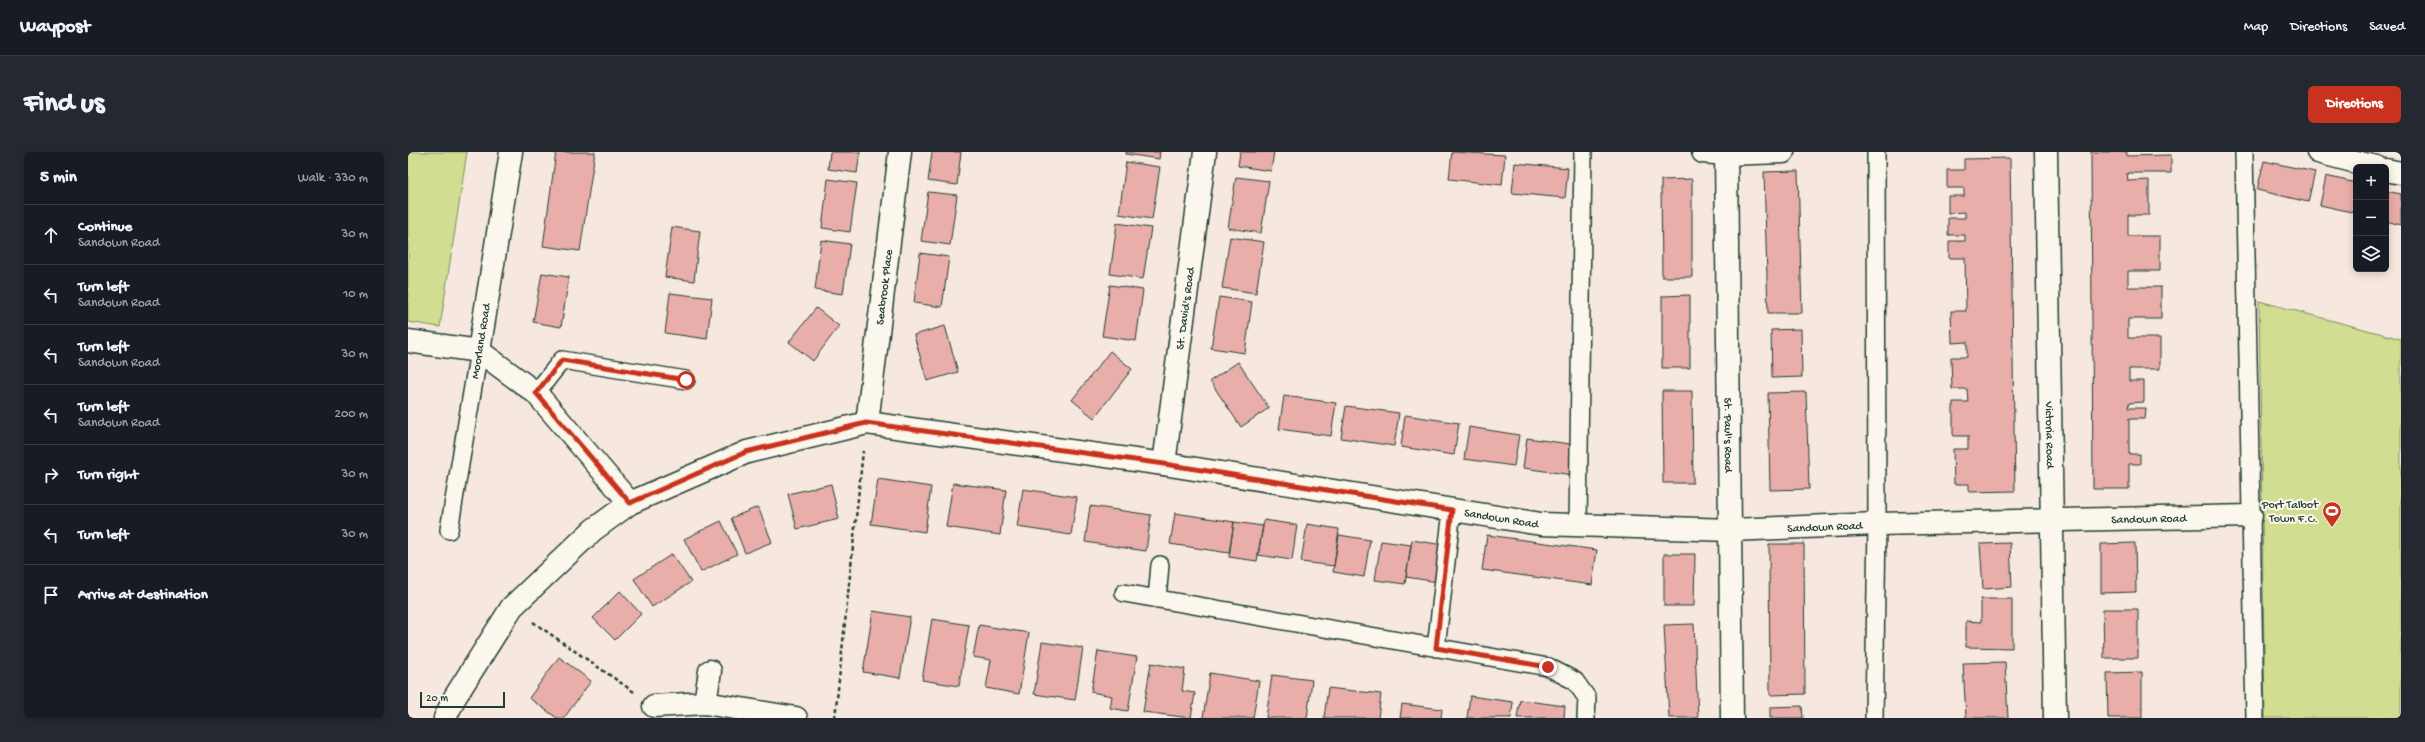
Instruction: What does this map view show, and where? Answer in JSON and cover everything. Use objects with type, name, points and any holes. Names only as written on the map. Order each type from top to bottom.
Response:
[{"type":"street","name":"Moorland Road","points":[[479,351],[511,152]]},
{"type":"street","name":"Seabrook Place","points":[[866,423],[900,152]]},
{"type":"street","name":"St. David's Road","points":[[1164,464],[1205,152]]},
{"type":"street","points":[[1703,152],[1784,152]]},
{"type":"street","name":"Victoria Road","points":[[2046,152],[2050,520],[2055,718]]},
{"type":"street","points":[[2318,152],[2364,164]]},
{"type":"street","name":"St. Paul's Road","points":[[1726,153],[1732,718]]},
{"type":"street","points":[[2389,171],[2401,173]]},
{"type":"street","points":[[408,341],[479,351],[536,393],[630,503],[593,530],[512,607],[455,697],[445,718]]},
{"type":"street","name":"Sandown Road","points":[[630,503],[746,452],[866,423],[1164,464],[1541,524],[1731,530],[1877,524],[2251,516]]},
{"type":"street","points":[[705,703],[710,671]]},
{"type":"street","points":[[654,706],[705,703],[796,718]]},
{"type":"lane","points":[[1578,526],[1583,152]]},
{"type":"lane","points":[[1874,718],[1877,524],[1876,152]]},
{"type":"lane","points":[[2244,152],[2255,718]]},
{"type":"lane","name":"Moorland Road","points":[[449,530],[479,351]]},
{"type":"lane","points":[[536,393],[562,360],[686,380]]},
{"type":"lane","points":[[1436,648],[1452,510]]},
{"type":"lane","points":[[1156,599],[1160,565]]},
{"type":"lane","points":[[1124,594],[1548,667],[1575,681],[1587,698],[1586,718]]},
{"type":"path","points":[[835,718],[866,423]]},
{"type":"path","points":[[512,607],[654,706]]},
{"type":"green space","points":[[408,152],[467,152],[440,327],[408,322]]},
{"type":"green space","name":"Port Talbot Town F.C.","points":[[2259,301],[2401,339],[2401,718],[2265,718]]},
{"type":"building","points":[[556,152],[595,152],[580,251],[543,246]]},
{"type":"building","points":[[830,152],[860,152],[857,173],[828,169]]},
{"type":"building","points":[[932,152],[961,152],[957,185],[928,181]]},
{"type":"building","points":[[1126,152],[1160,152],[1159,159],[1126,154]]},
{"type":"building","points":[[1240,152],[1274,152],[1271,171],[1238,166]]},
{"type":"building","points":[[1452,152],[1505,155],[1502,185],[1449,179]]},
{"type":"building","points":[[2091,152],[2127,152],[2127,156],[2171,155],[2171,173],[2127,173],[2128,181],[2149,180],[2149,215],[2128,215],[2128,236],[2160,236],[2160,271],[2128,271],[2128,287],[2161,287],[2161,319],[2128,319],[2128,338],[2160,338],[2160,369],[2129,369],[2129,381],[2144,381],[2144,402],[2129,403],[2128,408],[2146,408],[2145,419],[2129,419],[2129,454],[2140,454],[2140,464],[2129,464],[2129,489],[2093,489]]},
{"type":"building","points":[[2010,158],[2015,491],[1969,492],[1969,484],[1954,484],[1953,449],[1968,449],[1968,436],[1953,436],[1953,402],[1968,402],[1967,389],[1952,389],[1951,357],[1967,357],[1967,342],[1952,343],[1951,311],[1966,311],[1965,258],[1949,258],[1949,241],[1965,241],[1965,235],[1948,235],[1948,218],[1965,218],[1965,212],[1948,213],[1948,196],[1964,196],[1964,188],[1947,188],[1947,170],[1964,170],[1964,159]]},
{"type":"building","points":[[2264,161],[2315,172],[2308,202],[2257,190]]},
{"type":"building","points":[[1126,162],[1160,167],[1152,219],[1119,214]]},
{"type":"building","points":[[1515,163],[1568,168],[1565,198],[1512,193]]},
{"type":"building","points":[[1798,171],[1802,313],[1768,313],[1764,172]]},
{"type":"building","points":[[2326,176],[2353,182],[2353,212],[2320,205]]},
{"type":"building","points":[[1236,177],[1269,181],[1261,233],[1228,228]]},
{"type":"building","points":[[828,179],[857,183],[850,232],[822,228]]},
{"type":"building","points":[[1692,179],[1692,277],[1662,277],[1661,180]]},
{"type":"building","points":[[928,192],[957,195],[950,245],[921,241]]},
{"type":"building","points":[[2389,192],[2401,194],[2401,225],[2389,222]]},
{"type":"building","points":[[1117,223],[1151,228],[1143,279],[1110,274]]},
{"type":"building","points":[[672,227],[700,231],[694,281],[665,277]]},
{"type":"building","points":[[1230,237],[1264,242],[1256,293],[1222,288]]},
{"type":"building","points":[[821,240],[850,244],[843,294],[815,290]]},
{"type":"building","points":[[920,253],[949,257],[942,307],[914,303]]},
{"type":"building","points":[[542,273],[569,277],[561,327],[533,322]]},
{"type":"building","points":[[1110,285],[1143,290],[1136,341],[1102,336]]},
{"type":"building","points":[[670,293],[712,298],[707,339],[665,333]]},
{"type":"building","points":[[1690,295],[1690,368],[1662,368],[1662,296]]},
{"type":"building","points":[[1219,297],[1252,302],[1245,353],[1211,348]]},
{"type":"building","points":[[816,308],[839,326],[813,361],[789,342]]},
{"type":"building","points":[[945,326],[958,372],[927,381],[914,335]]},
{"type":"building","points":[[1801,329],[1802,377],[1772,378],[1771,330]]},
{"type":"building","points":[[1110,351],[1132,369],[1094,418],[1072,400]]},
{"type":"building","points":[[1238,362],[1269,408],[1241,427],[1210,381]]},
{"type":"building","points":[[1662,391],[1692,391],[1693,483],[1663,483]]},
{"type":"building","points":[[1806,392],[1809,489],[1770,490],[1768,393]]},
{"type":"building","points":[[1284,396],[1336,403],[1331,436],[1279,429]]},
{"type":"building","points":[[1346,406],[1399,413],[1394,446],[1341,438]]},
{"type":"building","points":[[1405,415],[1459,423],[1454,455],[1401,447]]},
{"type":"building","points":[[1469,427],[1519,435],[1514,466],[1464,459]]},
{"type":"building","points":[[1527,438],[1577,445],[1573,475],[1523,468]]},
{"type":"building","points":[[878,479],[931,487],[925,532],[871,524]]},
{"type":"building","points":[[953,483],[1006,490],[1000,535],[946,527]]},
{"type":"building","points":[[831,484],[839,519],[797,529],[788,494]]},
{"type":"building","points":[[1023,489],[1077,497],[1071,535],[1017,527]]},
{"type":"building","points":[[1090,506],[1151,515],[1146,551],[1085,542]]},
{"type":"building","points":[[758,507],[772,542],[745,553],[731,518]]},
{"type":"building","points":[[1175,513],[1234,522],[1229,553],[1170,544]]},
{"type":"building","points":[[1264,520],[1297,525],[1292,560],[1258,555]]},
{"type":"building","points":[[721,521],[737,554],[701,572],[684,539]]},
{"type":"building","points":[[1234,522],[1263,526],[1257,561],[1229,557]]},
{"type":"building","points":[[1307,524],[1339,529],[1334,566],[1301,562]]},
{"type":"building","points":[[1339,535],[1370,540],[1364,577],[1333,572]]},
{"type":"building","points":[[1487,535],[1597,550],[1592,585],[1482,570]]},
{"type":"building","points":[[1412,540],[1443,545],[1438,582],[1406,577]]},
{"type":"building","points":[[1381,541],[1411,545],[1405,584],[1375,580]]},
{"type":"building","points":[[2010,543],[2012,587],[1983,589],[1980,544]]},
{"type":"building","points":[[2135,543],[2136,592],[2101,593],[2101,544]]},
{"type":"building","points":[[1769,544],[1804,544],[1805,694],[1770,695]]},
{"type":"building","points":[[672,554],[691,582],[652,607],[634,579]]},
{"type":"building","points":[[1664,554],[1695,554],[1694,606],[1664,606]]},
{"type":"building","points":[[620,591],[641,614],[615,640],[593,618]]},
{"type":"building","points":[[1981,599],[2012,599],[2012,648],[1966,647],[1966,621],[1981,622]]},
{"type":"building","points":[[2103,609],[2138,609],[2138,658],[2104,658]]},
{"type":"building","points":[[873,611],[910,617],[900,678],[863,672]]},
{"type":"building","points":[[932,619],[969,625],[959,686],[922,680]]},
{"type":"building","points":[[1694,624],[1698,718],[1669,718],[1664,625]]},
{"type":"building","points":[[979,625],[1029,633],[1019,694],[986,688],[991,660],[973,657]]},
{"type":"building","points":[[1042,642],[1083,648],[1075,700],[1034,694]]},
{"type":"building","points":[[1098,651],[1137,657],[1128,711],[1110,708],[1112,696],[1091,692]]},
{"type":"building","points":[[559,657],[591,681],[564,718],[557,718],[529,698]]},
{"type":"building","points":[[2005,662],[2008,718],[1966,718],[1963,663]]},
{"type":"building","points":[[1151,663],[1185,669],[1182,691],[1195,693],[1191,718],[1143,712]]},
{"type":"building","points":[[2142,672],[2142,718],[2108,718],[2107,673]]},
{"type":"building","points":[[1210,673],[1259,681],[1253,718],[1203,718]]},
{"type":"building","points":[[1272,675],[1312,680],[1307,718],[1266,718]]},
{"type":"building","points":[[1328,688],[1381,694],[1378,718],[1324,718]]},
{"type":"building","points":[[1470,696],[1513,702],[1511,718],[1467,718]]},
{"type":"building","points":[[1520,700],[1565,706],[1564,718],[1517,718]]},
{"type":"building","points":[[1402,704],[1442,709],[1441,718],[1400,718]]},
{"type":"building","points":[[1802,706],[1803,718],[1770,718],[1770,707]]},
{"type":"place","name":"Port Talbot Town F.C.","points":[[2332,528]]},
{"type":"route","points":[[686,380],[562,360],[536,393],[630,503],[746,452],[866,423],[1164,464],[1452,510],[1436,648],[1548,667]]}]
